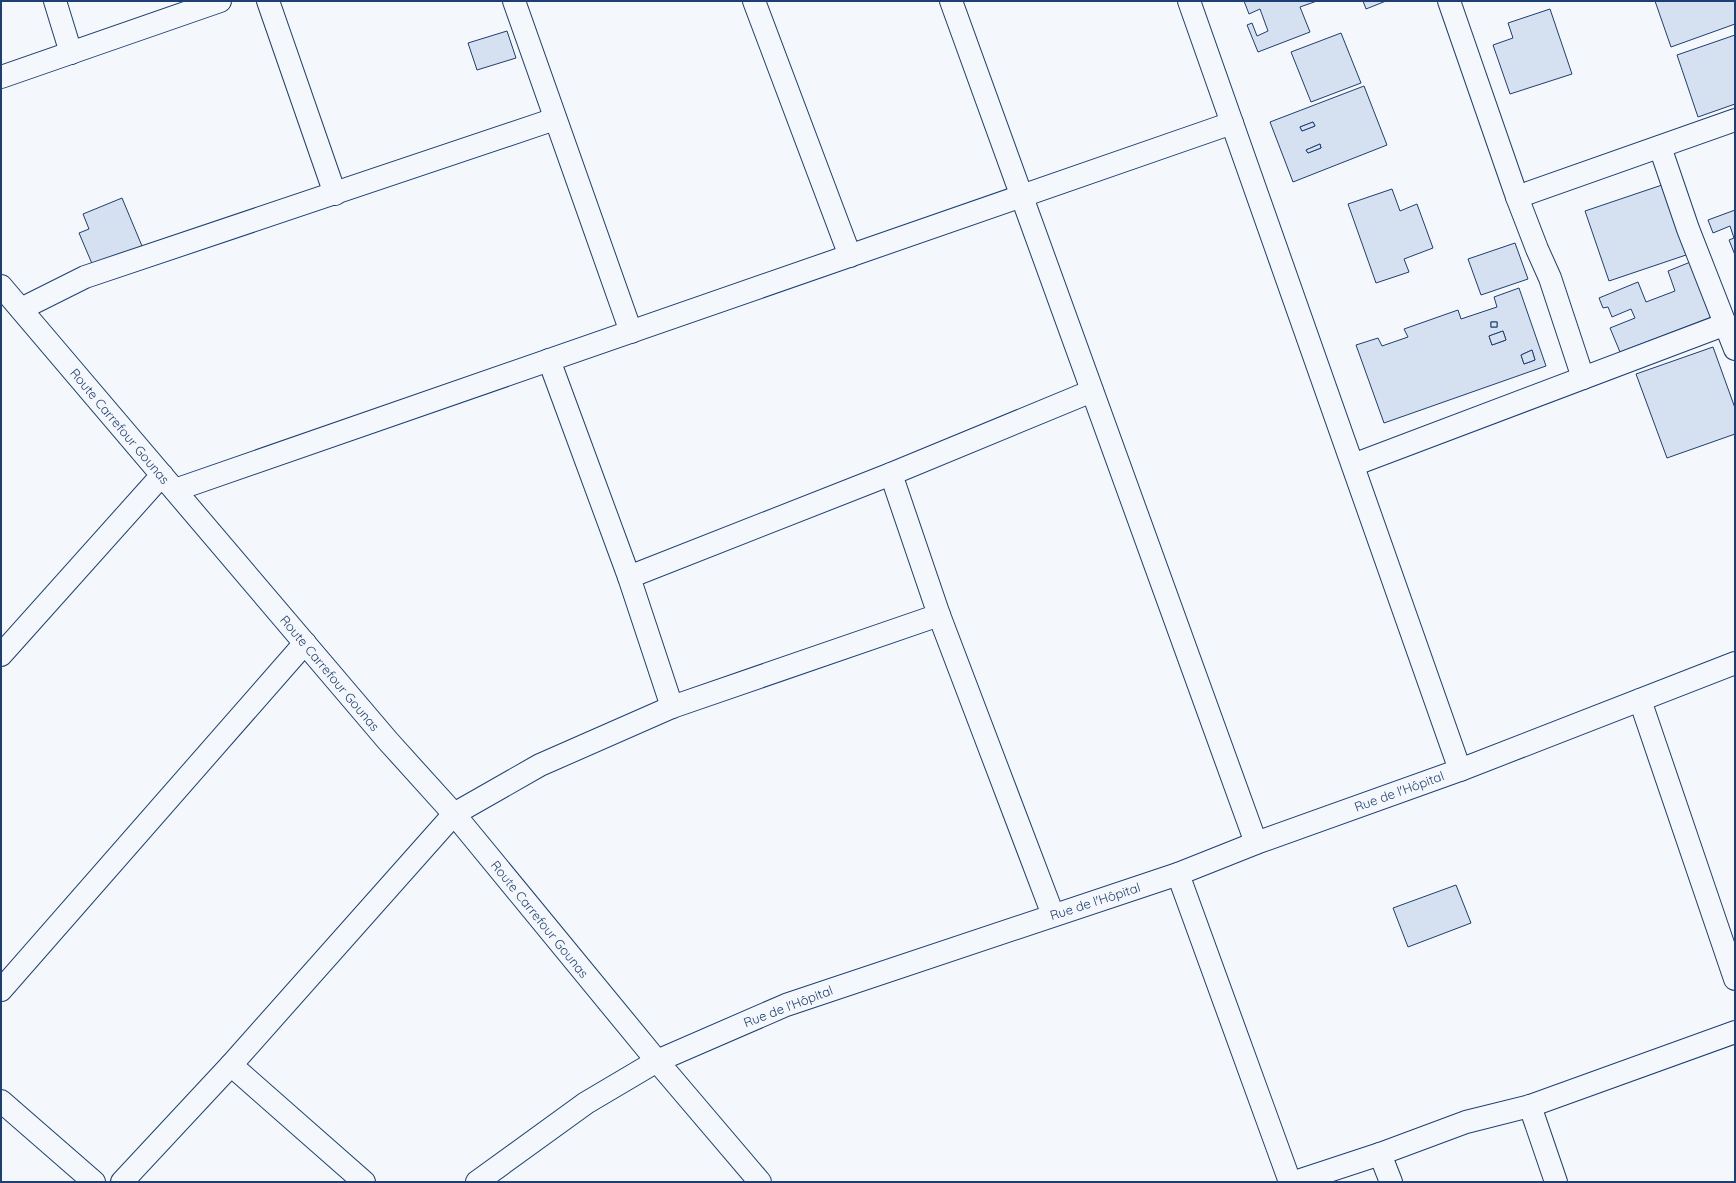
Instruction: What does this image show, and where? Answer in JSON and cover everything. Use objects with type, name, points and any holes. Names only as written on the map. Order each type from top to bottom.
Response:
[{"type":"street","points":[[55,1],[71,53]]},
{"type":"street","points":[[1,77],[220,1]]},
{"type":"street","points":[[268,1],[336,194]]},
{"type":"street","points":[[514,1],[631,332]]},
{"type":"street","points":[[754,1],[850,256]]},
{"type":"street","points":[[950,1],[1256,843]]},
{"type":"street","points":[[1189,1],[1460,770]]},
{"type":"street","points":[[1453,2],[1517,197],[1550,278],[1583,378]]},
{"type":"street","points":[[21,309],[85,278],[555,119]]},
{"type":"street","points":[[1517,197],[1735,120]]},
{"type":"street","points":[[1,655],[168,483],[549,360],[1232,123]]},
{"type":"street","points":[[1660,147],[1688,229],[1735,349]]},
{"type":"street","name":"Route Carrefour Gounas","points":[[1,286],[388,741],[454,814],[657,1061],[760,1182]]},
{"type":"street","points":[[1353,465],[1726,324]]},
{"type":"street","points":[[549,360],[629,577],[672,707]]},
{"type":"street","points":[[629,577],[891,474],[1092,392]]},
{"type":"street","points":[[891,474],[939,615],[1053,915]]},
{"type":"street","points":[[122,1182],[231,1065],[454,814],[540,766],[672,707],[939,615]]},
{"type":"street","points":[[1,990],[305,643]]},
{"type":"street","name":"Rue de l'Hôpital","points":[[477,1182],[586,1103],[657,1061],[786,1004],[1178,874],[1256,843],[1460,770],[1735,663]]},
{"type":"street","points":[[1640,700],[1735,979]]},
{"type":"street","points":[[1178,874],[1290,1182]]},
{"type":"street","points":[[1295,1182],[1380,1154],[1466,1122],[1530,1106],[1735,1032]]},
{"type":"street","points":[[231,1065],[364,1182]]},
{"type":"street","points":[[1,1101],[94,1182]]},
{"type":"street","points":[[1530,1106],[1556,1182]]},
{"type":"street","points":[[1380,1154],[1391,1182]]},
{"type":"building","points":[[1244,1],[1317,1],[1300,7],[1310,32],[1258,52],[1247,25],[1252,23],[1257,36],[1268,31],[1260,9],[1249,14]]},
{"type":"building","points":[[1363,1],[1386,1],[1366,9]]},
{"type":"building","points":[[1655,1],[1735,1],[1735,24],[1671,47]]},
{"type":"building","points":[[1550,9],[1572,74],[1510,94],[1493,45],[1513,38],[1508,23]]},
{"type":"building","points":[[507,31],[516,58],[477,70],[468,43]]},
{"type":"building","points":[[1341,33],[1361,83],[1311,102],[1291,52]]},
{"type":"building","points":[[1735,35],[1735,104],[1698,117],[1677,55]]},
{"type":"building","points":[[1364,86],[1387,145],[1293,182],[1270,122]],"holes":[[[1313,122],[1315,126],[1302,131],[1300,127]],[[1320,144],[1321,148],[1308,153],[1306,150]]]},
{"type":"building","points":[[1313,122],[1315,126],[1302,131],[1300,127]]},
{"type":"building","points":[[1320,144],[1321,148],[1308,153],[1306,150]]},
{"type":"building","points":[[1662,185],[1686,255],[1609,281],[1585,211]]},
{"type":"building","points":[[1392,189],[1400,211],[1417,204],[1433,248],[1404,259],[1409,272],[1376,283],[1348,204]]},
{"type":"building","points":[[122,198],[142,246],[93,266],[79,233],[89,229],[83,214]]},
{"type":"building","points":[[1735,210],[1735,255],[1729,240],[1734,238],[1730,226],[1713,233],[1708,220]]},
{"type":"building","points":[[1515,243],[1528,279],[1481,295],[1468,259]]},
{"type":"building","points":[[1693,261],[1714,316],[1620,352],[1610,328],[1635,318],[1631,309],[1612,317],[1608,307],[1603,308],[1599,298],[1638,282],[1646,302],[1675,291],[1668,271]]},
{"type":"building","points":[[1519,288],[1546,366],[1384,423],[1356,345],[1378,338],[1382,346],[1408,337],[1404,329],[1458,310],[1461,319],[1497,307],[1494,297]],"holes":[[[1491,322],[1497,322],[1497,327],[1491,327]],[[1503,331],[1506,340],[1492,345],[1489,336]],[[1532,350],[1535,360],[1524,364],[1521,355]]]},
{"type":"building","points":[[1491,322],[1497,322],[1497,327],[1491,327]]},
{"type":"building","points":[[1503,331],[1506,340],[1492,345],[1489,336]]},
{"type":"building","points":[[1713,347],[1735,408],[1735,434],[1667,458],[1636,374]]},
{"type":"building","points":[[1532,350],[1535,360],[1524,364],[1521,355]]},
{"type":"building","points":[[1456,885],[1471,923],[1408,947],[1393,908]]}]
